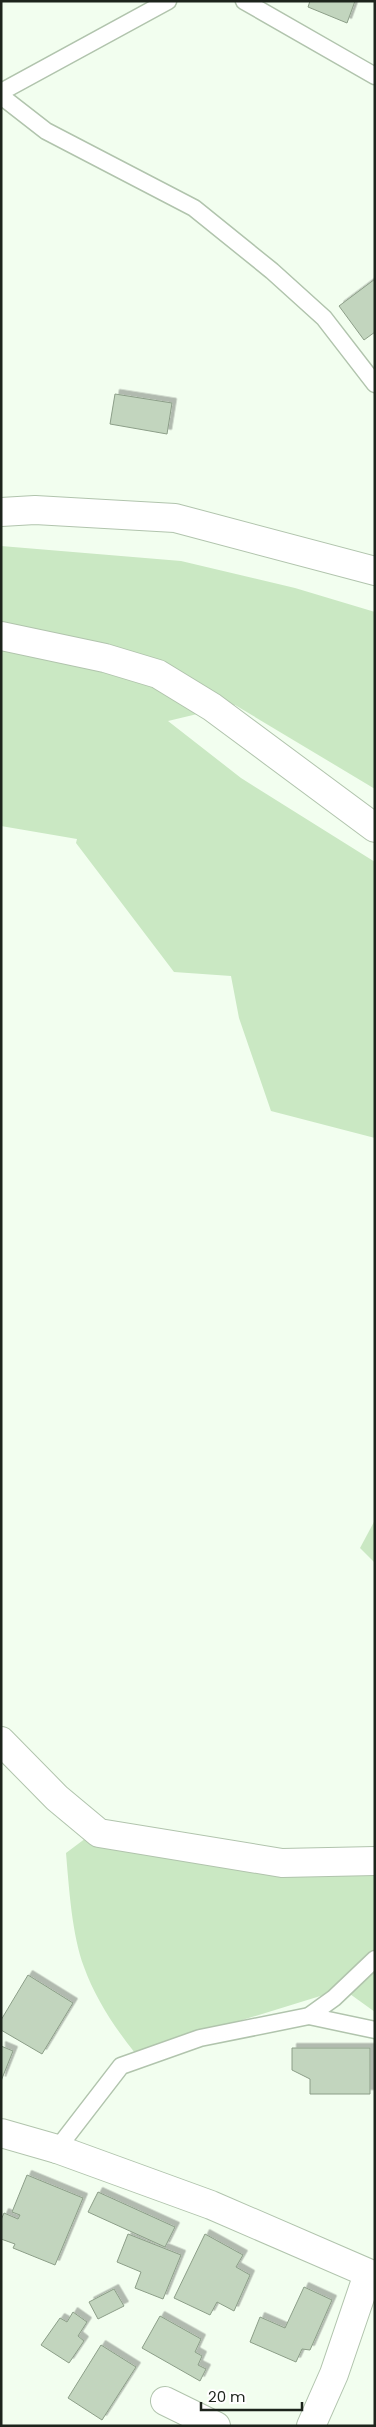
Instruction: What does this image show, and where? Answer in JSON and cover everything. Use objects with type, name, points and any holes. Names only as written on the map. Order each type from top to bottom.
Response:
[{"type":"street","points":[[1,512],[35,510],[175,518],[374,569]]},
{"type":"street","points":[[1,636],[105,658],[158,674],[212,708],[375,828]]},
{"type":"street","points":[[1,1741],[57,1798],[99,1833],[282,1863],[375,1861]]},
{"type":"street","points":[[1,2133],[57,2149],[211,2205],[371,2275],[334,2374],[311,2426]]},
{"type":"street","points":[[165,2401],[216,2426]]},
{"type":"lane","points":[[168,1],[1,94],[46,131],[194,208],[272,271],[324,318],[375,384]]},
{"type":"lane","points":[[244,1],[375,76]]},
{"type":"lane","points":[[309,2016],[334,1998],[375,1959]]},
{"type":"lane","points":[[57,2149],[121,2066],[200,2038],[309,2016],[375,2030]]},
{"type":"green space","points":[[1,546],[181,561],[295,588],[375,612],[375,789],[235,705],[168,721],[241,778],[375,862],[375,1138],[271,1111],[239,1018],[231,976],[174,972],[76,843],[77,839],[1,826]]},
{"type":"green space","points":[[375,1520],[375,1563],[360,1548]]},
{"type":"green space","points":[[90,1835],[375,1858],[375,2012],[343,1989],[135,2053],[113,2023],[94,1990],[84,1967],[77,1941],[66,1853]]},
{"type":"building","points":[[310,1],[355,1],[347,23],[308,7]]},
{"type":"building","points":[[375,279],[375,332],[364,340],[339,306]]},
{"type":"building","points":[[115,394],[172,403],[167,434],[110,424]]},
{"type":"building","points":[[28,1975],[73,2003],[42,2054],[1,2030],[1,2020]]},
{"type":"building","points":[[1,2046],[13,2051],[1,2081]]},
{"type":"building","points":[[292,2048],[370,2048],[370,2094],[310,2094],[310,2079],[292,2070]]},
{"type":"building","points":[[27,2175],[83,2198],[55,2265],[13,2248],[15,2244],[1,2239],[1,2220],[4,2213],[18,2219],[20,2215],[12,2212]]},
{"type":"building","points":[[98,2192],[175,2227],[165,2247],[88,2212]]},
{"type":"building","points":[[128,2234],[181,2255],[163,2299],[135,2288],[141,2272],[117,2262]]},
{"type":"building","points":[[205,2234],[243,2255],[236,2267],[250,2275],[234,2311],[217,2302],[210,2315],[174,2298]]},
{"type":"building","points":[[304,2287],[332,2300],[310,2350],[302,2349],[296,2362],[250,2342],[260,2317],[285,2328]]},
{"type":"building","points":[[114,2289],[124,2306],[98,2319],[89,2302]]},
{"type":"building","points":[[73,2312],[87,2322],[78,2336],[84,2341],[69,2363],[41,2345],[60,2318],[67,2322]]},
{"type":"building","points":[[160,2316],[201,2339],[195,2352],[202,2356],[198,2365],[206,2369],[200,2381],[142,2348]]},
{"type":"building","points":[[101,2345],[136,2367],[102,2420],[68,2398]]}]
